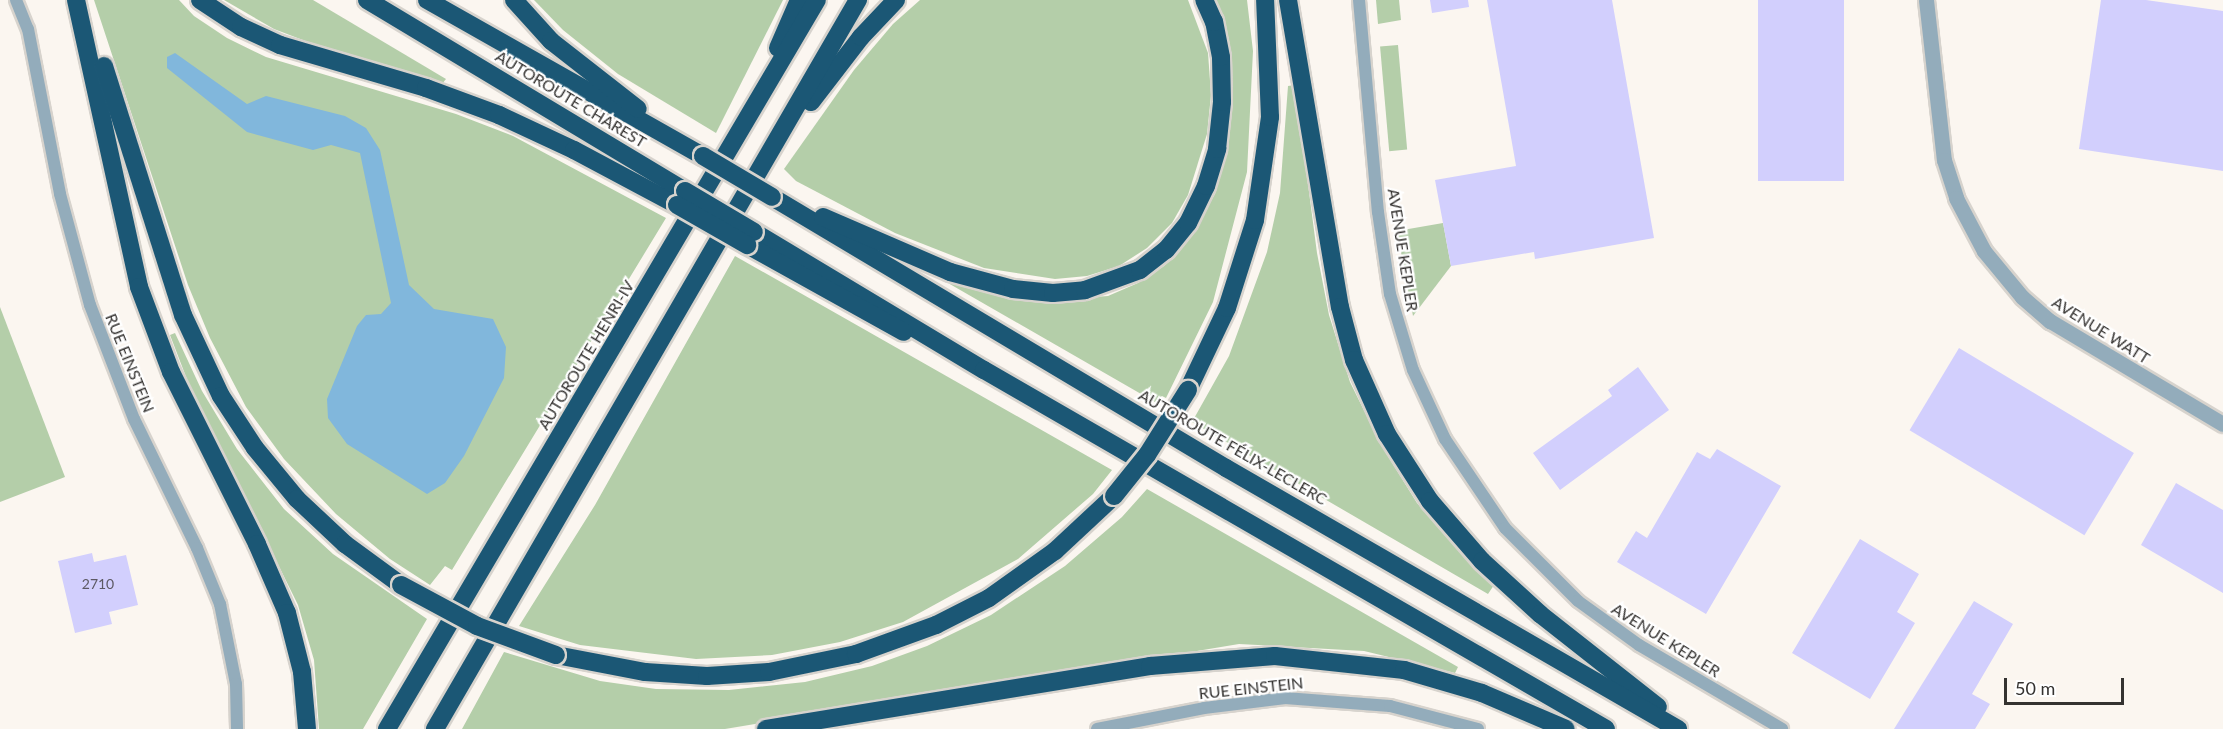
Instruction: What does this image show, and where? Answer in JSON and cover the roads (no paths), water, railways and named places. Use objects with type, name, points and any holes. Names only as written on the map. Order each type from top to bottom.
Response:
[{"type":"highway","points":[[76,0],[106,71],[183,315],[221,396],[255,448],[297,499],[345,544],[401,585],[477,626],[556,655],[645,672],[707,676],[801,667],[856,654],[936,625],[990,598],[1055,551],[1114,496],[1147,455],[1188,390],[1227,308],[1255,220],[1270,117],[1265,0]]},
{"type":"highway","points":[[76,0],[139,287],[183,399],[257,543],[287,613],[302,672],[307,729]]},
{"type":"highway","points":[[200,0],[241,27],[280,45],[426,88],[499,115],[681,198]]},
{"type":"highway","name":"AUTOROUTE CHAREST","points":[[367,0],[681,198],[1606,729]]},
{"type":"highway","name":"AUTOROUTE CHAREST","points":[[427,0],[777,200]]},
{"type":"highway","points":[[513,0],[558,47],[681,144]]},
{"type":"highway","points":[[744,126],[799,0]]},
{"type":"highway","name":"AUTOROUTE HENRI-IV","points":[[387,729],[817,0]]},
{"type":"highway","points":[[436,729],[858,0]]},
{"type":"highway","points":[[777,143],[861,37],[896,0]]},
{"type":"highway","points":[[777,200],[992,285],[1070,292],[1099,287],[1126,276],[1153,260],[1178,236],[1198,204],[1212,169],[1221,126],[1223,80],[1219,38],[1204,0]]},
{"type":"highway","points":[[1288,0],[1340,307],[1354,360],[1387,434],[1430,501],[1482,561],[1540,614],[1686,729]]},
{"type":"highway","name":"AUTOROUTE FÉLIX-LECLERC","points":[[777,200],[1226,468],[1678,729]]},
{"type":"highway","points":[[766,729],[1150,666],[1275,656],[1358,662],[1431,677],[1482,693],[1566,729]]},
{"type":"street","name":"RUE EINSTEIN","points":[[16,0],[28,28],[60,194],[90,305],[134,419],[197,548],[220,604],[236,684],[237,729]]},
{"type":"street","name":"AVENUE KEPLER","points":[[1359,0],[1379,221],[1390,294],[1421,392],[1445,440],[1505,528],[1578,601],[1639,645],[1782,729]]},
{"type":"street","name":"AVENUE WATT","points":[[1926,0],[1944,160],[1956,198],[1984,251],[2022,297],[2050,321],[2223,424]]},
{"type":"street","name":"RUE EINSTEIN","points":[[1097,729],[1204,708],[1312,698],[1398,708],[1478,729]]},
{"type":"water","points":[[175,53],[247,104],[266,96],[345,116],[366,128],[380,150],[409,285],[434,309],[493,319],[506,347],[504,378],[464,456],[445,483],[427,494],[347,444],[328,418],[327,399],[357,326],[366,315],[381,314],[391,303],[360,153],[331,145],[313,150],[247,132],[167,68],[167,57]]}]
